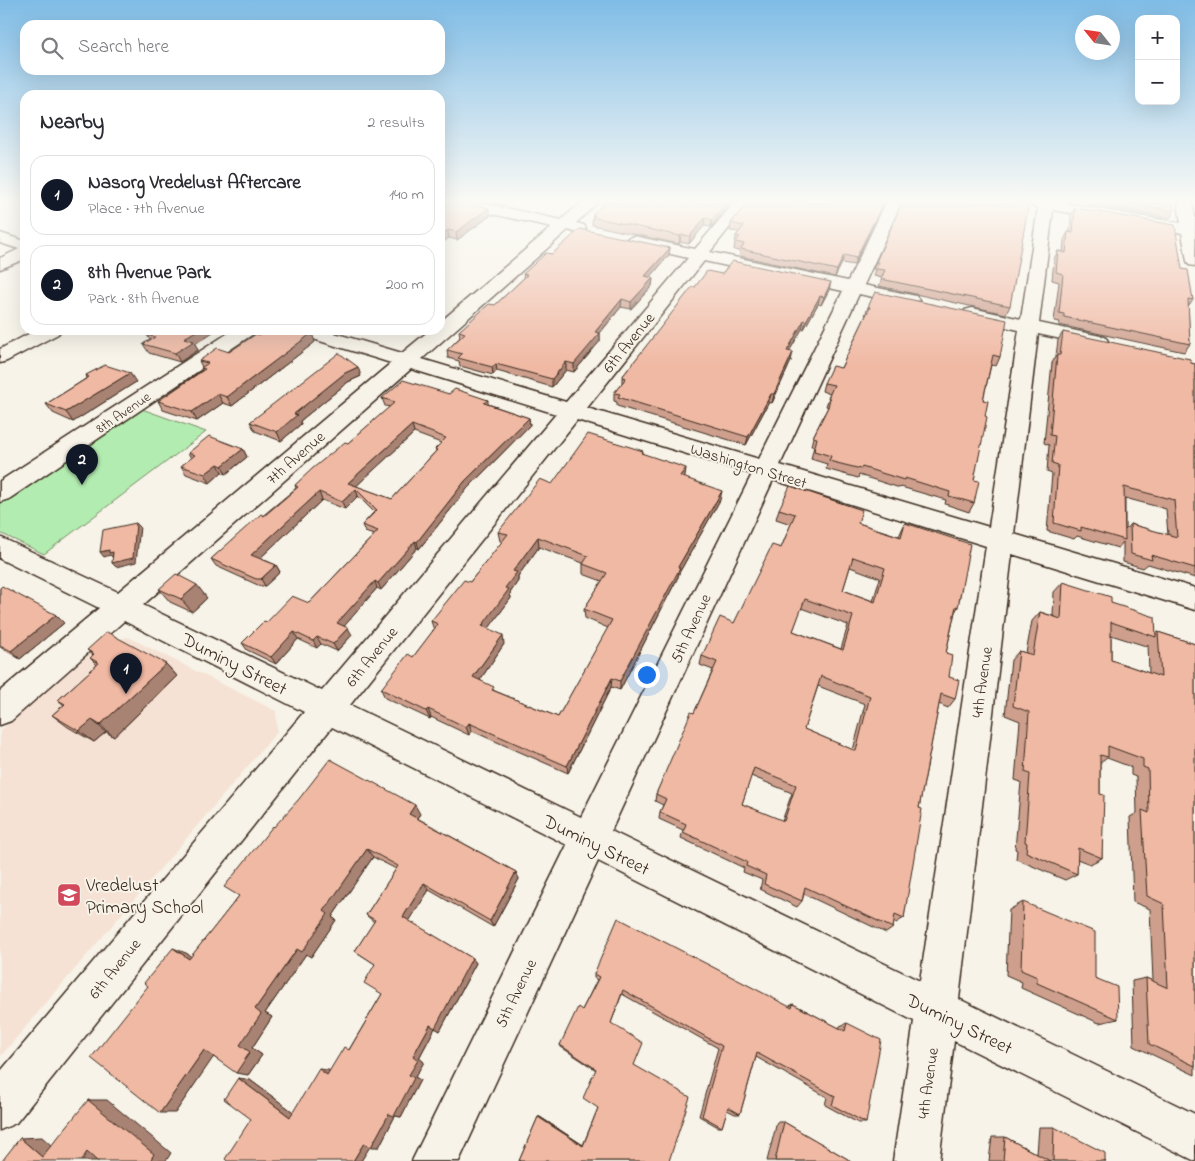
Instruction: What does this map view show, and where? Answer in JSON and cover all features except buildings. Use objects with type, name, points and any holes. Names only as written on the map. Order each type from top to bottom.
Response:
[{"type":"street","points":[[0,264],[15,257]]},
{"type":"street","name":"7th Avenue","points":[[445,328],[528,257]]},
{"type":"street","name":"6th Avenue","points":[[0,1107],[697,257]]},
{"type":"street","points":[[709,257],[927,304]]},
{"type":"street","name":"5th Avenue","points":[[435,1161],[868,257]]},
{"type":"street","name":"4th Avenue","points":[[916,1161],[1001,541],[1037,257]]},
{"type":"street","points":[[955,310],[1117,345]]},
{"type":"street","points":[[0,357],[42,335]]},
{"type":"street","name":"8th Avenue","points":[[0,493],[238,335]]},
{"type":"street","name":"Washington Street","points":[[321,335],[1195,599]]},
{"type":"street","name":"7th Avenue","points":[[0,711],[437,335]]},
{"type":"street","name":"Duminy Street","points":[[0,547],[122,606],[588,840],[1195,1138]]},
{"type":"shaded area","name":"Vredelust Primary School","points":[[128,637],[276,711],[277,732],[0,1057],[0,731],[98,644]]},
{"type":"green space","points":[[142,409],[206,432],[44,554],[0,533],[0,504]]},
{"type":"place","name":"8th Avenue Park","points":[[82,485]]},
{"type":"place","name":"Nasorg Vredelust Aftercare","points":[[126,694]]},
{"type":"place","name":"Vredelust Primary School","points":[[69,895]]}]
